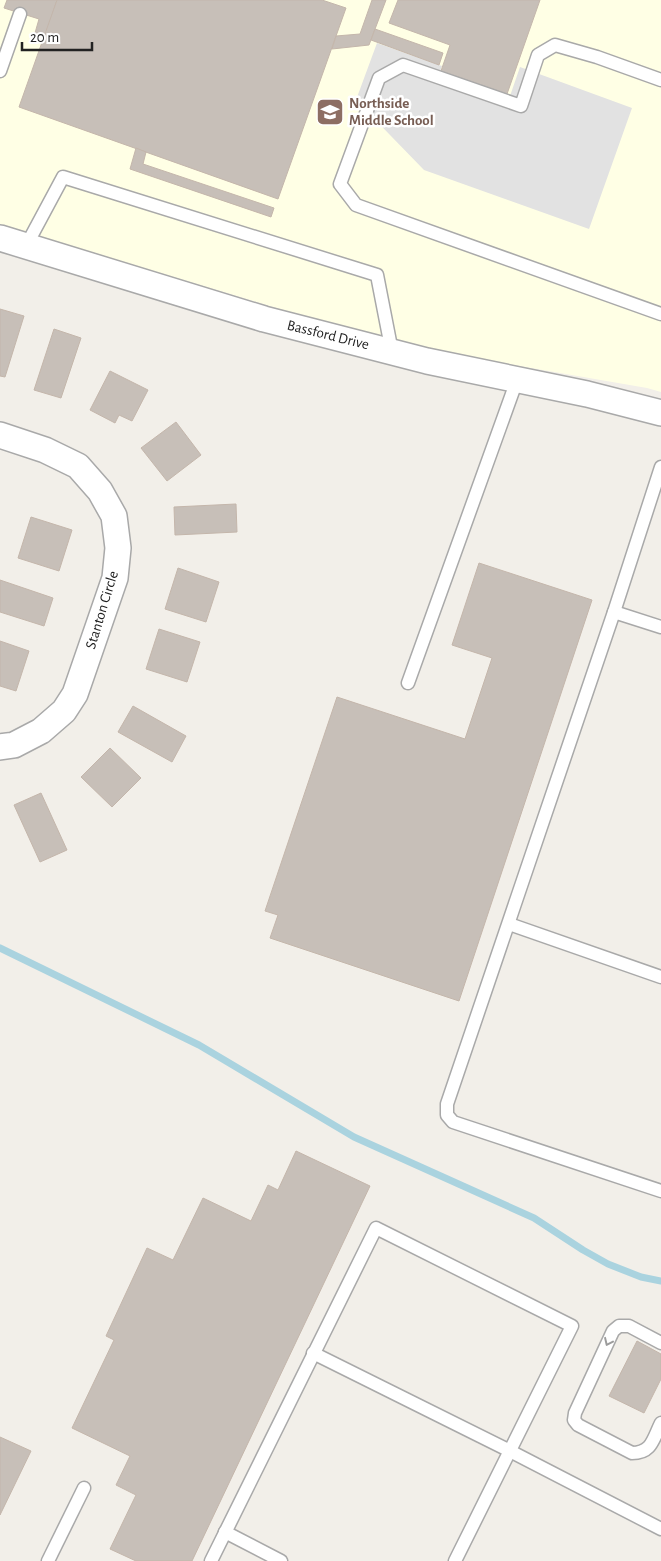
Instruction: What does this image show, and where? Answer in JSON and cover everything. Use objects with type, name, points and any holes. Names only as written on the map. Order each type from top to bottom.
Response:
[{"type":"street","name":"Bassford Drive","points":[[0,238],[264,319],[426,361],[587,394],[661,413]]},
{"type":"street","name":"Stanton Circle","points":[[0,435],[45,450],[78,466],[100,491],[114,516],[118,548],[115,578],[74,694],[64,711],[41,732],[14,744],[0,747]]},
{"type":"lane","points":[[0,71],[20,14]]},
{"type":"lane","points":[[661,80],[597,57],[555,45],[538,56],[521,106],[403,65],[380,78],[340,184],[356,205],[661,314]]},
{"type":"lane","points":[[26,246],[63,177],[377,275],[392,352]]},
{"type":"lane","points":[[408,683],[517,380]]},
{"type":"lane","points":[[661,467],[614,612],[447,1104],[447,1115],[453,1122],[661,1191]]},
{"type":"lane","points":[[614,612],[661,627]]},
{"type":"lane","points":[[509,924],[661,977]]},
{"type":"lane","points":[[211,1561],[376,1228],[572,1326],[455,1561]]},
{"type":"lane","points":[[661,1343],[628,1326],[619,1326],[613,1331],[575,1413],[574,1420],[578,1425],[632,1453],[641,1453],[648,1449],[661,1423]]},
{"type":"lane","points":[[313,1353],[661,1529]]},
{"type":"lane","points":[[48,1561],[84,1488]]},
{"type":"lane","points":[[225,1532],[281,1561]]},
{"type":"shaded area","name":"Northside Middle School","points":[[0,0],[661,0],[661,392],[439,352],[360,333],[0,225]]},
{"type":"shaded area","points":[[377,43],[442,66],[440,72],[510,96],[520,67],[632,108],[589,229],[424,170],[356,100]]},
{"type":"building","points":[[7,0],[57,0],[45,36],[35,33],[39,19],[4,8]]},
{"type":"building","points":[[57,0],[322,0],[346,8],[278,199],[19,107]]},
{"type":"building","points":[[372,0],[386,0],[369,45],[332,49],[336,36],[360,34]]},
{"type":"building","points":[[398,0],[540,0],[507,94],[441,71],[450,45],[389,23]]},
{"type":"building","points":[[375,29],[443,53],[439,65],[371,40]]},
{"type":"building","points":[[136,148],[146,152],[143,164],[274,208],[271,217],[130,169]]},
{"type":"building","points":[[0,309],[24,316],[5,377],[0,376]]},
{"type":"building","points":[[54,329],[81,338],[61,398],[34,390]]},
{"type":"building","points":[[110,371],[148,390],[132,421],[119,415],[115,423],[90,410]]},
{"type":"building","points":[[176,422],[201,455],[167,481],[141,448]]},
{"type":"building","points":[[236,504],[237,532],[175,535],[174,507]]},
{"type":"building","points":[[31,517],[72,530],[59,571],[18,558]]},
{"type":"building","points":[[479,563],[592,600],[459,1001],[270,938],[278,915],[265,911],[337,697],[465,739],[492,658],[452,645]]},
{"type":"building","points":[[178,568],[219,582],[206,622],[165,609]]},
{"type":"building","points":[[0,580],[53,598],[44,626],[0,612]]},
{"type":"building","points":[[159,629],[200,642],[187,682],[146,669]]},
{"type":"building","points":[[0,641],[29,651],[16,691],[0,686]]},
{"type":"building","points":[[133,706],[186,736],[172,762],[118,732]]},
{"type":"building","points":[[110,748],[141,778],[112,807],[81,777]]},
{"type":"building","points":[[41,793],[67,850],[40,862],[14,805]]},
{"type":"building","points":[[296,1151],[370,1186],[192,1561],[136,1561],[110,1549],[136,1495],[116,1485],[130,1456],[72,1428],[114,1340],[106,1336],[147,1248],[173,1260],[203,1198],[251,1221],[268,1185],[278,1190]]},
{"type":"building","points":[[637,1341],[661,1354],[661,1379],[644,1413],[609,1396]]},
{"type":"building","points":[[0,1437],[31,1451],[0,1515]]},
{"type":"waterway","points":[[0,948],[199,1045],[354,1137],[534,1218],[608,1264],[641,1277],[661,1281]]},
{"type":"place","name":"Northside Middle School","points":[[330,112]]}]
